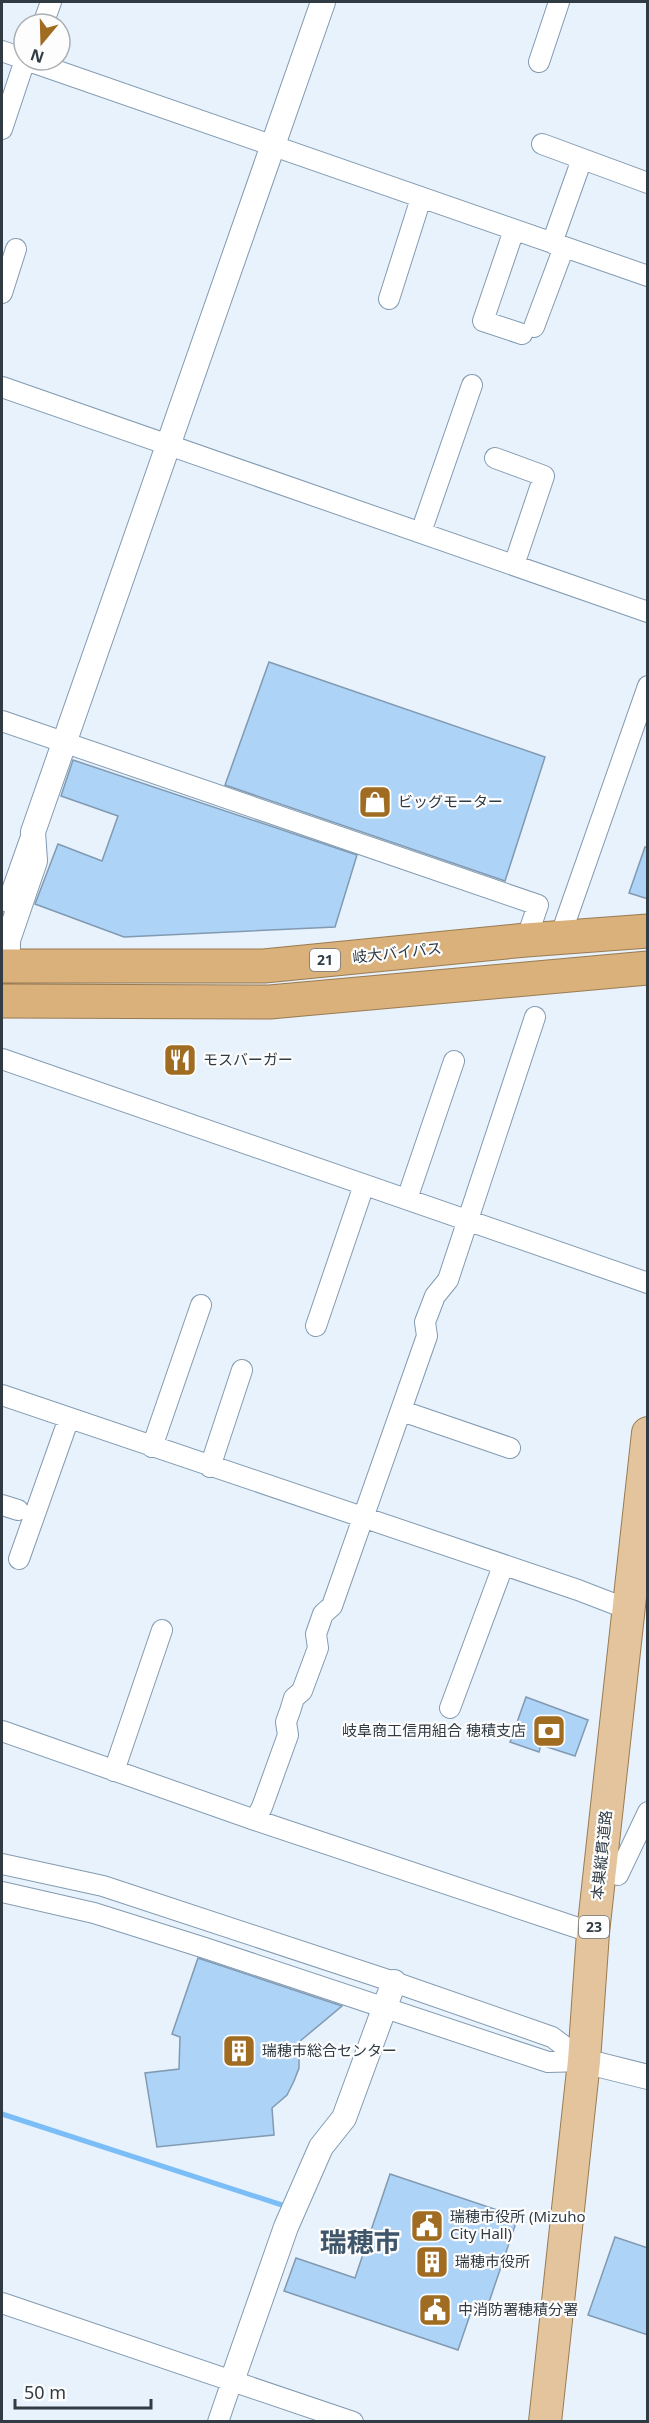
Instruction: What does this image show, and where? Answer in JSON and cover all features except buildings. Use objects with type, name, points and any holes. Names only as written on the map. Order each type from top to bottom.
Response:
[{"type":"highway","name":"岐大バイパス","points":[[5,966],[264,966],[526,940],[648,931]]},
{"type":"highway","points":[[2,1001],[270,1002],[648,968]]},
{"type":"main road","name":"本巣縦貫道路","points":[[544,2421],[618,1875],[640,1611],[648,1433]]},
{"type":"main road","name":"本巣縦貫道路","points":[[561,2421],[591,2063],[593,1933],[640,1611]]},
{"type":"street","points":[[8,902],[323,2]]},
{"type":"street","points":[[539,62],[559,2]]},
{"type":"street","points":[[2,129],[23,72]]},
{"type":"street","points":[[61,72],[648,276]]},
{"type":"street","points":[[542,144],[648,183]]},
{"type":"street","points":[[514,230],[483,321],[528,331],[558,245],[582,159]]},
{"type":"street","points":[[389,299],[421,198]]},
{"type":"street","points":[[2,293],[16,249]]},
{"type":"street","points":[[421,532],[472,385]]},
{"type":"street","points":[[2,387],[648,612]]},
{"type":"street","points":[[495,458],[544,476],[514,565]]},
{"type":"street","points":[[560,937],[648,686]]},
{"type":"street","points":[[2,721],[538,905],[526,940]]},
{"type":"street","points":[[5,966],[8,940],[35,861],[33,832]]},
{"type":"street","points":[[255,1820],[262,1807],[288,1735],[286,1722],[294,1698],[302,1691],[318,1648],[316,1634],[322,1614],[332,1606],[364,1518],[427,1336],[425,1322],[435,1296],[448,1280],[535,1017]]},
{"type":"street","points":[[2,1059],[648,1283]]},
{"type":"street","points":[[407,1199],[454,1061]]},
{"type":"street","points":[[316,1326],[364,1185]]},
{"type":"street","points":[[152,1447],[201,1305]]},
{"type":"street","points":[[210,1467],[242,1370]]},
{"type":"street","points":[[2,1395],[640,1611]]},
{"type":"street","points":[[402,1411],[510,1448]]},
{"type":"street","points":[[19,1559],[69,1418]]},
{"type":"street","points":[[450,1708],[502,1566]]},
{"type":"street","points":[[114,1771],[162,1630]]},
{"type":"street","points":[[2,1731],[255,1820],[593,1933]]},
{"type":"street","points":[[618,1875],[648,1812]]},
{"type":"street","points":[[2,1864],[103,1886],[394,1982],[552,2037],[591,2063]]},
{"type":"street","points":[[2,1892],[94,1913],[548,2062],[591,2063],[648,2077]]},
{"type":"street","points":[[218,2421],[286,2227],[321,2146],[344,2118],[394,1982]]},
{"type":"street","points":[[2,2303],[353,2421]]},
{"type":"waterway","points":[[2,2114],[282,2205]]},
{"type":"tunnel","points":[[2,920],[8,902]]},
{"type":"place","name":"ビッグモーター","points":[[375,802]]},
{"type":"place","name":"モスバーガー","points":[[180,1060]]},
{"type":"place","name":"岐阜商工信用組合 穂積支店","points":[[549,1731]]},
{"type":"place","name":"瑞穂市総合センター","points":[[239,2051]]},
{"type":"place","name":"瑞穂市役所 (Mizuho City Hall)","points":[[427,2226]]},
{"type":"place","name":"瑞穂市役所","points":[[432,2262]]},
{"type":"place","name":"中消防署穂積分署","points":[[435,2310]]},
{"type":"district","name":"瑞穂市","points":[[360,2243]]}]
